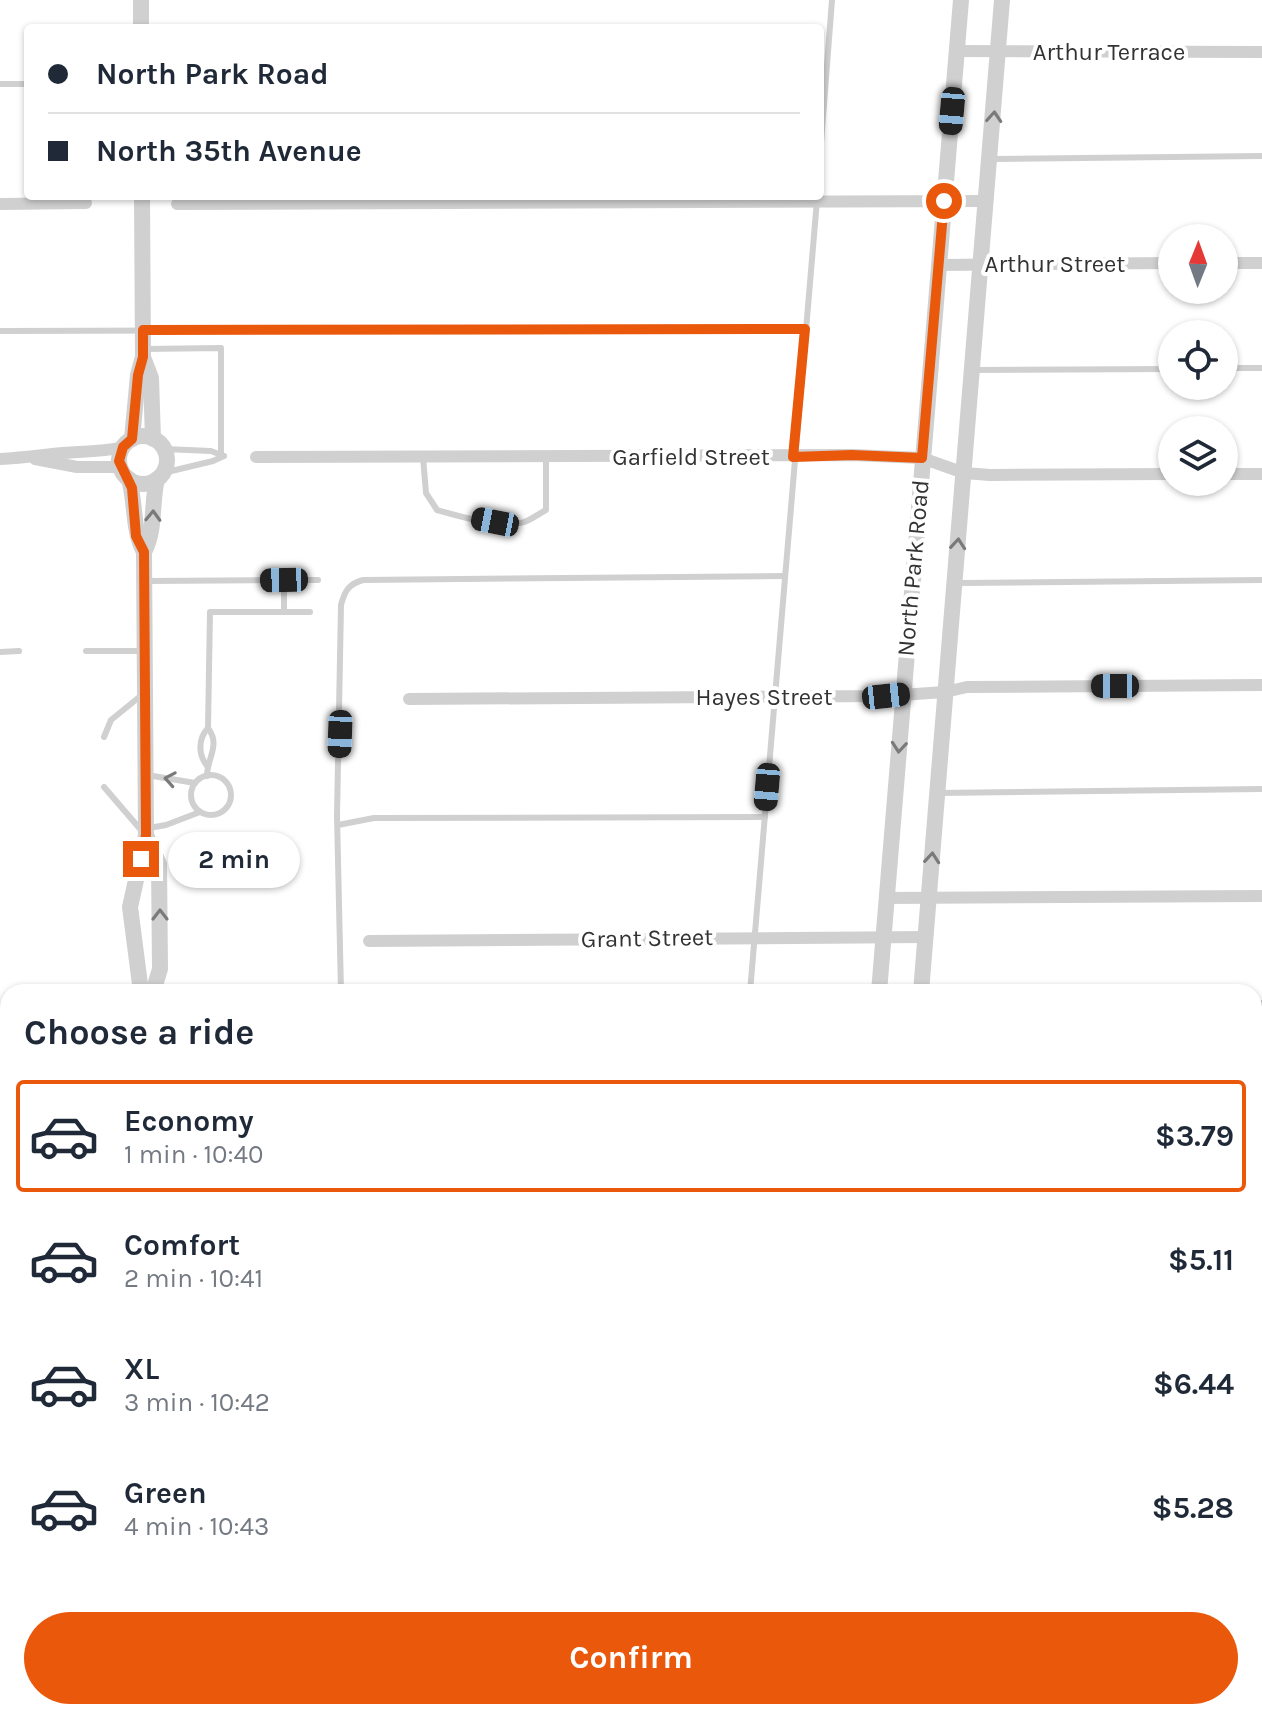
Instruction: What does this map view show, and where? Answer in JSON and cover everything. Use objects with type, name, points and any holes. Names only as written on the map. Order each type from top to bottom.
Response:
[{"type":"street","points":[[141,0],[141,24]]},
{"type":"street","name":"North Park Road","points":[[880,984],[961,0]]},
{"type":"street","name":"North Park Road","points":[[922,984],[1002,0]]},
{"type":"street","name":"Arthur Terrace","points":[[957,51],[1262,52]]},
{"type":"street","points":[[824,198],[987,201]]},
{"type":"street","points":[[140,984],[130,907],[146,832],[144,552],[136,536],[134,496],[125,473],[127,443],[143,353],[142,200]]},
{"type":"street","points":[[177,204],[604,200]]},
{"type":"street","points":[[0,204],[86,203]]},
{"type":"street","name":"Arthur Street","points":[[939,265],[1158,263]]},
{"type":"street","points":[[1238,263],[1262,263]]},
{"type":"street","points":[[143,353],[151,378],[159,444],[167,457],[153,494],[152,536],[144,552]]},
{"type":"street","points":[[0,459],[32,458],[127,443],[139,436],[159,444]]},
{"type":"street","name":"Garfield Street","points":[[256,457],[852,455],[922,458],[964,473],[990,475],[1158,474]]},
{"type":"street","points":[[32,458],[125,473],[143,484],[160,476]]},
{"type":"street","points":[[1238,474],[1262,474]]},
{"type":"street","name":"Hayes Street","points":[[409,699],[775,697],[945,692],[967,687],[1262,685]]},
{"type":"street","points":[[146,832],[159,864],[160,969],[155,984]]},
{"type":"street","points":[[886,898],[1262,896]]},
{"type":"street","name":"Grant Street","points":[[369,941],[926,937]]},
{"type":"lane","points":[[824,71],[832,0]]},
{"type":"lane","points":[[0,84],[24,84]]},
{"type":"lane","points":[[991,159],[1262,156]]},
{"type":"lane","points":[[751,984],[817,200]]},
{"type":"lane","points":[[0,331],[805,329]]},
{"type":"lane","points":[[143,353],[221,348],[221,455],[224,456],[160,476]]},
{"type":"lane","points":[[1238,368],[1262,368]]},
{"type":"lane","points":[[972,370],[1158,369]]},
{"type":"lane","points":[[159,444],[221,455]]},
{"type":"lane","points":[[423,457],[426,493],[437,510],[511,523],[524,522],[546,510],[546,457]]},
{"type":"lane","points":[[341,984],[338,825],[341,605],[344,592],[351,583],[363,580],[784,576]]},
{"type":"lane","points":[[284,580],[284,612]]},
{"type":"lane","points":[[144,581],[318,580]]},
{"type":"lane","points":[[955,583],[1262,580]]},
{"type":"lane","points":[[207,776],[214,747],[214,736],[208,728],[210,612],[310,612]]},
{"type":"lane","points":[[0,652],[19,651]]},
{"type":"lane","points":[[86,651],[145,651]]},
{"type":"lane","points":[[104,737],[111,720],[146,691]]},
{"type":"lane","points":[[207,766],[201,758],[201,736],[208,728]]},
{"type":"lane","points":[[144,774],[195,783],[207,776],[219,777],[231,792],[229,805],[219,814],[200,812],[192,802],[195,783]]},
{"type":"lane","points":[[104,787],[146,832],[200,812]]},
{"type":"lane","points":[[937,793],[1262,789]]},
{"type":"lane","points":[[338,825],[374,818],[765,817]]},
{"type":"route","points":[[141,859],[146,835],[144,552],[136,536],[132,488],[119,461],[123,447],[132,439],[138,375],[143,357],[143,330],[805,329],[793,457],[852,455],[922,458],[944,201]]}]
